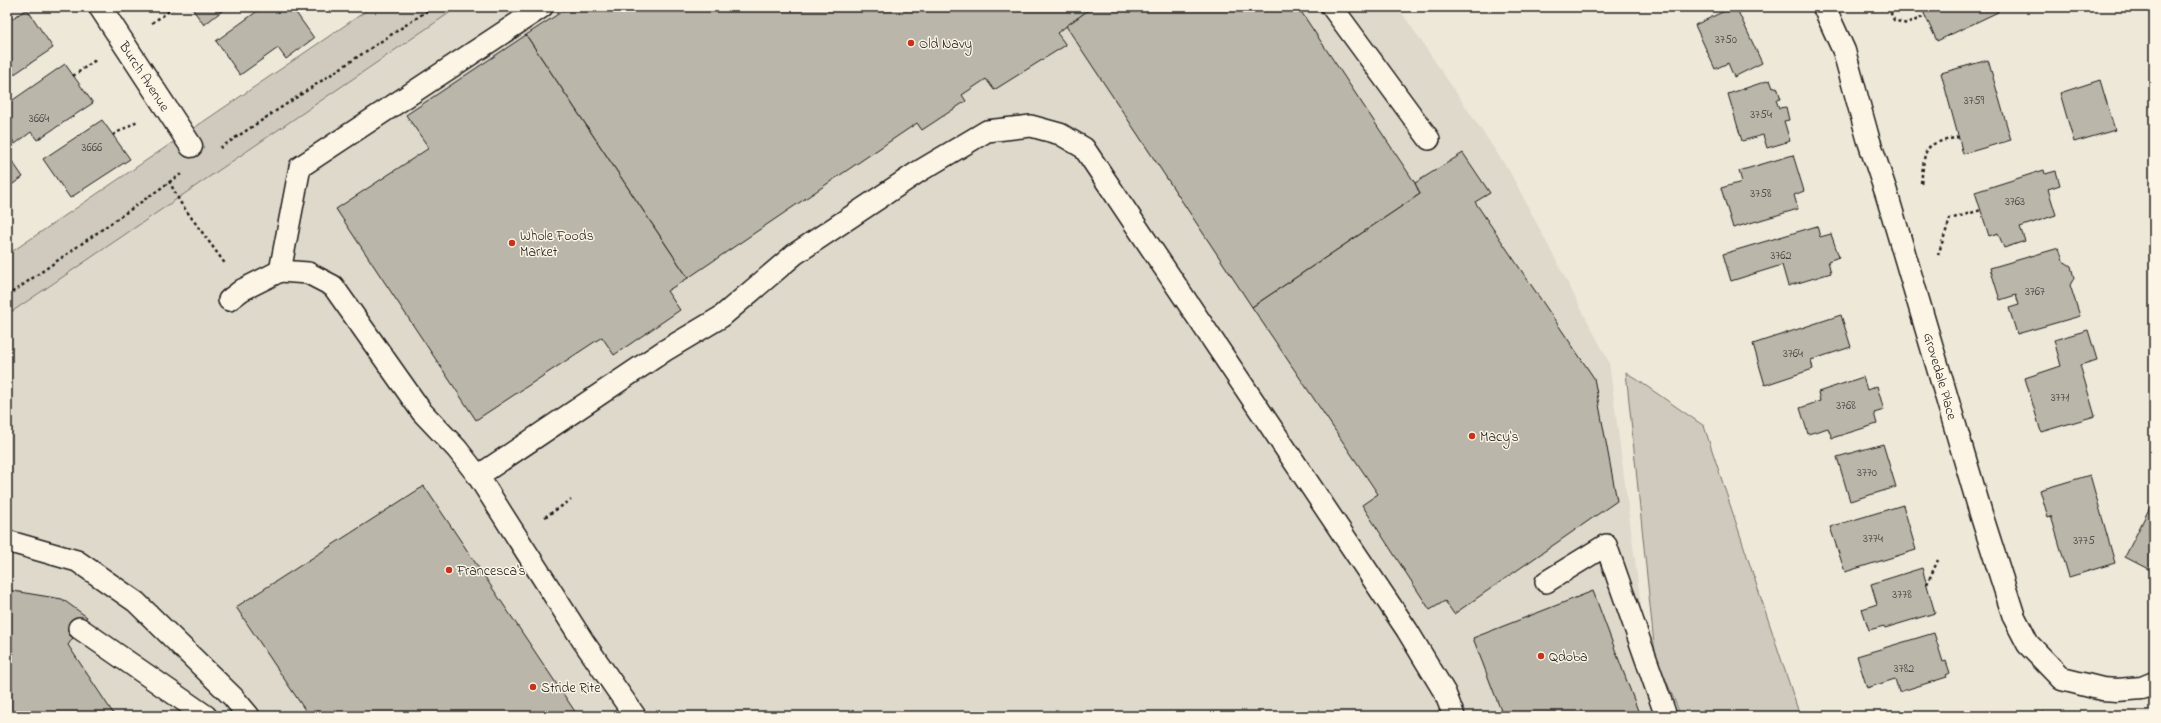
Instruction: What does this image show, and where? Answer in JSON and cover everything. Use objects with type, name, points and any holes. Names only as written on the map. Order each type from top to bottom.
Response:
[{"type":"street","name":"Burch Avenue","points":[[100,7],[191,146]]},
{"type":"street","name":"Grovedale Place","points":[[1824,7],[1844,51],[1868,138],[1886,192],[1982,517],[2014,618],[2028,644],[2062,679],[2102,689],[2117,690],[2142,688],[2154,683]]},
{"type":"lane","points":[[280,271],[300,167],[542,7]]},
{"type":"lane","points":[[1332,7],[1428,139]]},
{"type":"lane","points":[[478,476],[664,350],[721,317],[795,254],[918,172],[987,131],[1031,126],[1060,134],[1084,148],[1407,630],[1445,693],[1454,716]]},
{"type":"lane","points":[[228,300],[242,290],[280,271],[308,273],[333,286],[422,412],[457,449],[478,476],[583,641],[635,716]]},
{"type":"lane","points":[[7,541],[77,561],[136,602],[233,697],[249,716]]},
{"type":"lane","points":[[1546,582],[1606,545],[1666,716]]},
{"type":"lane","points":[[79,628],[206,716]]},
{"type":"path","points":[[152,23],[175,7]]},
{"type":"path","points":[[1888,7],[1894,20],[1907,24],[1925,16]]},
{"type":"path","points":[[73,76],[99,57]]},
{"type":"path","points":[[113,135],[140,119]]},
{"type":"path","points":[[1921,183],[1925,152],[1934,143],[1959,137]]},
{"type":"path","points":[[169,181],[180,202],[227,268]]},
{"type":"path","points":[[1938,255],[1950,219],[1981,210]]},
{"type":"path","points":[[545,517],[571,500]]},
{"type":"path","points":[[1927,584],[1938,560]]},
{"type":"path","points":[[2042,712],[2043,716]]},
{"type":"shaded area","points":[[372,7],[458,7],[7,315],[7,255]]},
{"type":"shaded area","points":[[433,7],[1398,7],[1510,172],[1609,362],[1647,652],[1673,716],[7,716],[7,296]]},
{"type":"shaded area","points":[[1626,372],[1704,426],[1800,716],[1681,716],[1655,654]]},
{"type":"building","points":[[191,7],[227,7],[204,25]]},
{"type":"building","points":[[263,7],[292,7],[314,38],[286,59],[278,48],[240,75],[216,41]]},
{"type":"building","points":[[569,7],[1093,7],[1057,33],[1066,45],[994,90],[986,79],[962,95],[966,101],[922,130],[917,123],[688,278],[526,35]]},
{"type":"building","points":[[1093,7],[1298,7],[1415,183],[1420,194],[1252,307],[1066,26]]},
{"type":"building","points":[[1733,7],[1736,7],[1762,63],[1734,77],[1728,63],[1715,69],[1695,25]]},
{"type":"building","points":[[1921,7],[1996,7],[1998,12],[1937,41]]},
{"type":"building","points":[[27,9],[53,48],[7,79],[7,22]]},
{"type":"building","name":"Whole Foods Market","points":[[526,35],[688,278],[667,291],[680,310],[614,355],[602,337],[476,420],[336,209],[429,148],[406,115]]},
{"type":"building","points":[[1988,60],[2011,140],[1963,154],[1941,73]]},
{"type":"building","points":[[65,64],[93,103],[37,140],[31,132],[15,144],[7,132],[7,104]]},
{"type":"building","points":[[1770,80],[1773,88],[1777,87],[1781,99],[1776,100],[1779,108],[1786,107],[1789,120],[1784,121],[1790,141],[1767,148],[1763,135],[1742,141],[1728,94]]},
{"type":"building","points":[[2100,80],[2115,130],[2074,142],[2060,93]]},
{"type":"building","points":[[102,120],[130,159],[70,198],[43,159]]},
{"type":"building","name":"Macy's","points":[[1463,153],[1490,193],[1475,202],[1594,378],[1617,501],[1454,614],[1445,601],[1430,610],[1362,505],[1378,494],[1252,307],[1420,194],[1415,183]]},
{"type":"building","points":[[1793,155],[1804,191],[1794,195],[1798,209],[1733,228],[1721,188],[1742,182],[1739,171]]},
{"type":"building","points":[[12,161],[23,177],[7,188],[7,164]]},
{"type":"building","points":[[2044,170],[2045,174],[2056,171],[2060,185],[2048,189],[2056,215],[2020,227],[2025,241],[2004,248],[1998,233],[1989,236],[1975,192]]},
{"type":"building","points":[[1817,226],[1820,237],[1831,234],[1839,257],[1828,261],[1831,273],[1788,286],[1782,265],[1731,281],[1723,254]]},
{"type":"building","points":[[2059,248],[2063,261],[2071,266],[2074,278],[2070,285],[2080,316],[2017,334],[2009,308],[2019,305],[2016,295],[2000,300],[1990,268]]},
{"type":"building","points":[[1841,315],[1851,347],[1811,360],[1813,369],[1765,385],[1753,344]]},
{"type":"building","points":[[2088,330],[2097,360],[2080,365],[2095,416],[2041,432],[2025,378],[2061,366],[2054,340]]},
{"type":"building","points":[[1863,377],[1867,390],[1877,386],[1884,410],[1874,413],[1877,424],[1832,438],[1828,428],[1808,434],[1800,408],[1820,401],[1818,392]]},
{"type":"building","points":[[1883,444],[1896,487],[1850,501],[1837,457]]},
{"type":"building","points":[[2090,475],[2115,563],[2069,577],[2051,516],[2048,517],[2040,490]]},
{"type":"building","points":[[424,486],[578,716],[309,716],[236,607]]},
{"type":"building","points":[[2154,499],[2154,572],[2125,557]]},
{"type":"building","points":[[1903,505],[1916,550],[1845,572],[1830,527]]},
{"type":"building","points":[[1922,568],[1935,613],[1885,628],[1884,626],[1869,630],[1862,609],[1877,604],[1871,584]]},
{"type":"building","points":[[7,590],[62,599],[87,617],[68,645],[115,716],[7,716]]},
{"type":"building","points":[[1593,591],[1640,716],[1503,716],[1473,638]]},
{"type":"building","points":[[1934,633],[1943,662],[1946,661],[1950,673],[1946,675],[1947,677],[1899,692],[1895,679],[1867,688],[1857,656]]},
{"type":"place","name":"Old Navy","points":[[911,43]]},
{"type":"place","name":"Whole Foods Market","points":[[512,243]]},
{"type":"place","name":"Macy's","points":[[1472,436]]},
{"type":"place","name":"Francesca's","points":[[449,570]]},
{"type":"place","name":"Qdoba","points":[[1541,656]]},
{"type":"place","name":"Stride Rite","points":[[533,687]]}]
